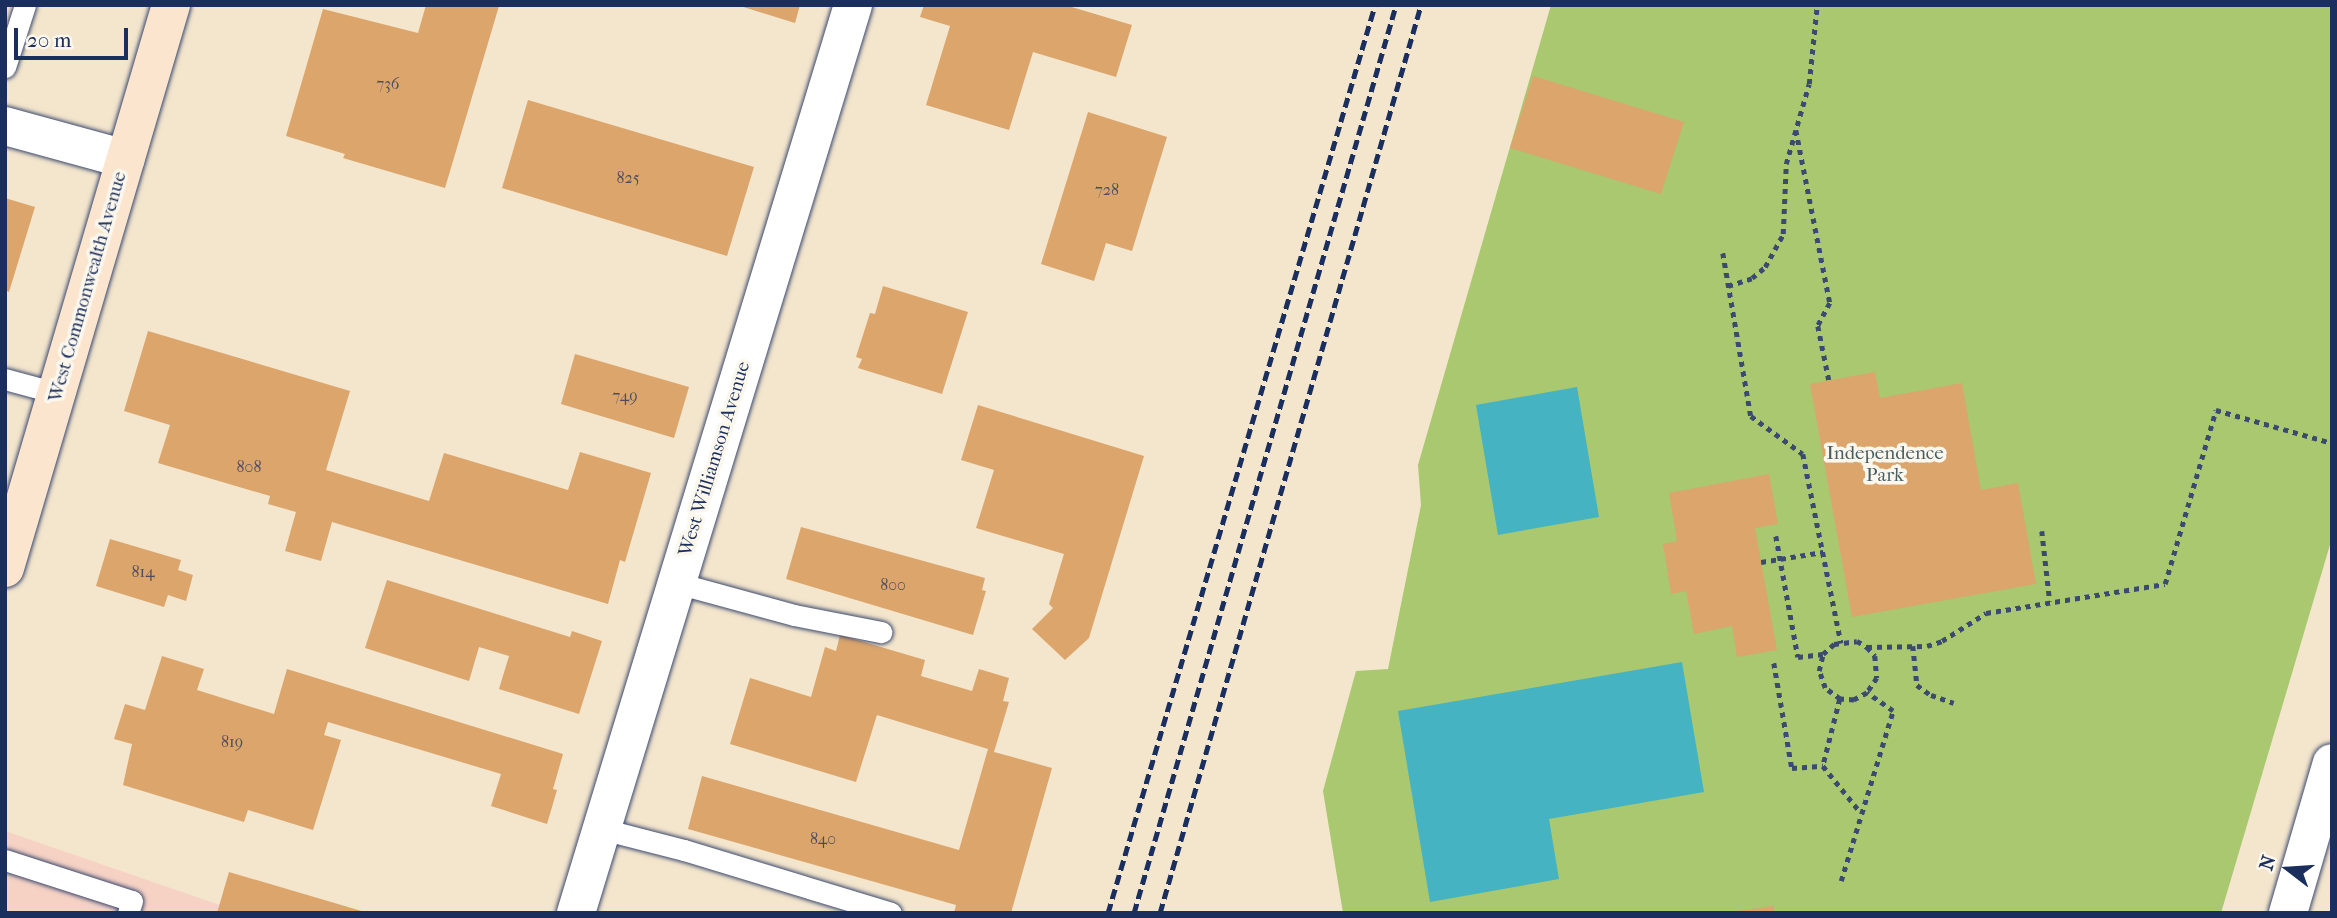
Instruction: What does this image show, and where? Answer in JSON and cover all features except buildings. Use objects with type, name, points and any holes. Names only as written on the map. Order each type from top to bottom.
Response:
[{"type":"main road","name":"West Commonwealth Avenue","points":[[5,568],[126,159],[168,6]]},
{"type":"street","name":"West Williamson Avenue","points":[[576,913],[853,5]]},
{"type":"street","points":[[5,126],[126,159]]},
{"type":"street","points":[[2288,913],[2332,763]]},
{"type":"lane","points":[[5,67],[25,5]]},
{"type":"lane","points":[[5,379],[57,393]]},
{"type":"lane","points":[[677,583],[805,617],[881,632]]},
{"type":"lane","points":[[602,829],[684,850],[891,913]]},
{"type":"lane","points":[[5,860],[132,901],[128,913]]},
{"type":"path","points":[[1728,286],[1752,278],[1765,267],[1783,234],[1786,164],[1814,56],[1817,5]]},
{"type":"path","points":[[1796,129],[1830,303],[1818,326],[1829,380]]},
{"type":"path","points":[[1723,253],[1751,416],[1803,454],[1841,643]]},
{"type":"path","points":[[1867,647],[1927,646],[1942,641],[1986,613],[2165,583],[2216,410],[2332,443]]},
{"type":"path","points":[[2042,531],[2050,603]]},
{"type":"path","points":[[1776,536],[1798,657],[1823,654]]},
{"type":"path","points":[[1761,562],[1823,552]]},
{"type":"path","points":[[1857,641],[1867,647],[1875,656],[1877,678],[1867,693],[1854,700],[1840,699],[1825,688],[1819,671],[1823,654],[1834,644],[1857,641]]},
{"type":"path","points":[[1913,646],[1917,685],[1931,695],[1954,702]]},
{"type":"path","points":[[1774,663],[1792,768],[1823,766]]},
{"type":"path","points":[[1841,881],[1893,711],[1867,693]]},
{"type":"path","points":[[1823,766],[1840,699]]},
{"type":"path","points":[[1823,766],[1861,813]]},
{"type":"shaded area","points":[[5,831],[243,913],[5,913]]},
{"type":"green space","name":"Independence Park","points":[[1551,5],[2332,5],[2332,538],[2221,913],[1343,913],[1323,791],[1356,671],[1388,669],[1421,505],[1418,465]]},
{"type":"water","points":[[1577,387],[1599,517],[1498,535],[1476,405]]},
{"type":"water","points":[[1682,662],[1704,792],[1549,819],[1559,879],[1430,902],[1398,711]]},
{"type":"railway","points":[[1108,913],[1375,5]]},
{"type":"railway","points":[[1134,913],[1396,5]]},
{"type":"railway","points":[[1160,913],[1421,5]]}]
